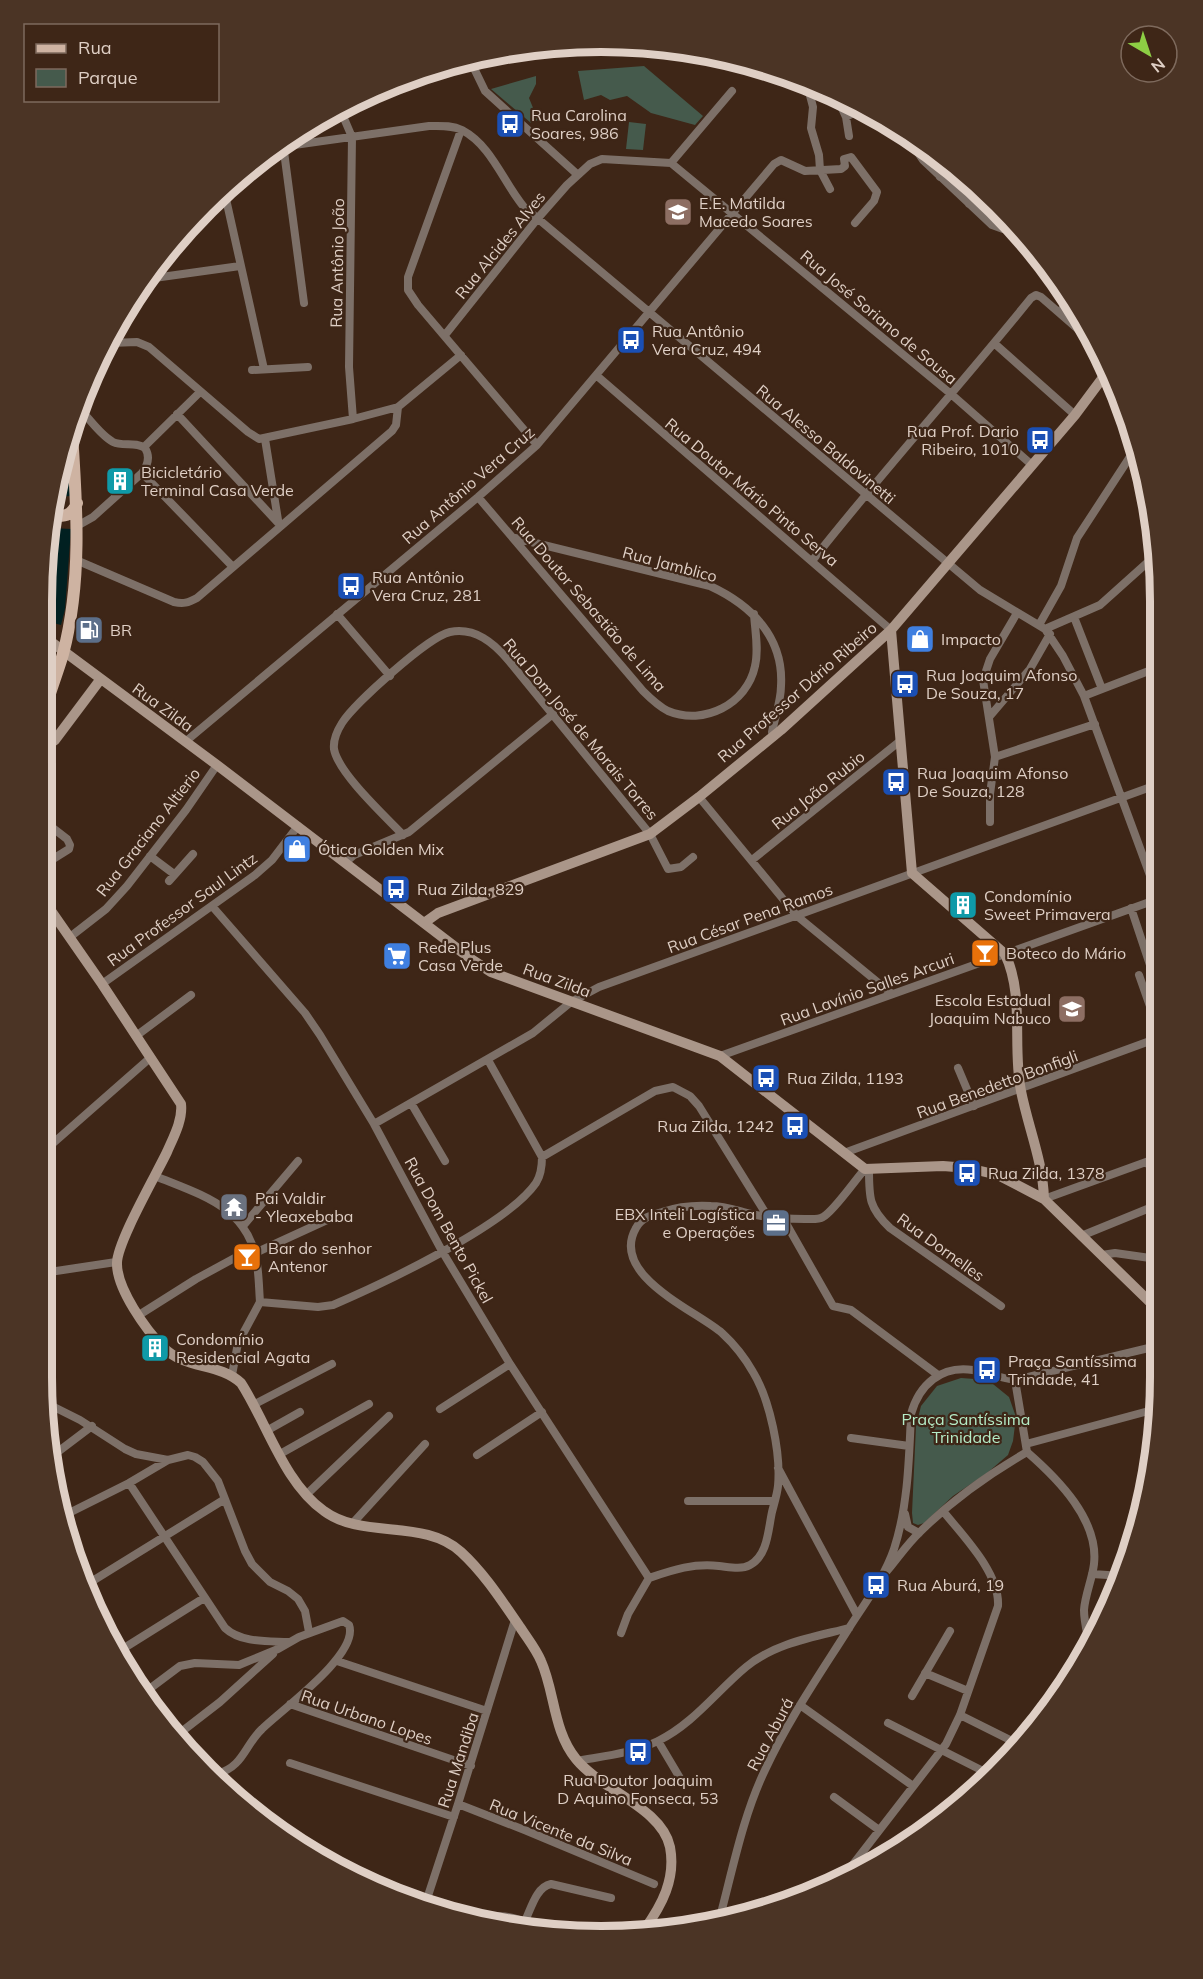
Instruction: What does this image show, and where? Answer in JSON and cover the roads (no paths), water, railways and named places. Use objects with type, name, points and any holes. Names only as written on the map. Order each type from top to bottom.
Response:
[{"type":"main road","points":[[52,687],[63,652],[76,560],[77,526],[73,453]]},
{"type":"main road","points":[[59,515],[71,514],[75,506]]},
{"type":"street","points":[[474,68],[485,91],[578,175],[602,159],[671,163],[732,91]]},
{"type":"street","points":[[809,93],[813,107],[811,128],[819,155],[820,170],[830,189]]},
{"type":"street","points":[[842,108],[849,136]]},
{"type":"street","points":[[846,117],[853,114]]},
{"type":"street","name":"Rua Antônio João","points":[[344,117],[352,137],[349,367],[353,419]]},
{"type":"street","points":[[297,144],[429,126],[461,130],[408,277],[408,290],[417,305],[537,445]]},
{"type":"street","name":"Rua Alesso Baldovinetti","points":[[461,130],[486,150],[524,207],[649,314],[980,590],[1045,629]]},
{"type":"street","points":[[916,152],[992,225],[998,229],[1004,229]]},
{"type":"street","points":[[284,154],[304,303]]},
{"type":"street","points":[[820,170],[844,168],[844,159],[849,156],[876,188],[878,192],[874,201],[855,223]]},
{"type":"street","name":"Rua Antônio Vera Cruz","points":[[185,742],[537,445],[774,164],[781,160],[805,171],[820,170]]},
{"type":"street","name":"Rua José Soriano de Sousa","points":[[671,163],[951,394],[1032,465]]},
{"type":"street","points":[[940,177],[944,173]]},
{"type":"street","name":"Rua Alcides Alves","points":[[445,335],[538,218],[578,175]]},
{"type":"street","points":[[969,204],[974,199]]},
{"type":"street","points":[[226,201],[264,369]]},
{"type":"street","points":[[159,277],[240,266]]},
{"type":"street","points":[[812,561],[865,494],[1031,298],[1035,295],[1047,301],[1078,329]]},
{"type":"street","points":[[1059,312],[1065,307]]},
{"type":"street","points":[[118,343],[143,344],[254,436],[265,439],[398,407],[461,355]]},
{"type":"street","points":[[994,343],[1075,415]]},
{"type":"street","points":[[252,370],[308,367]]},
{"type":"street","name":"Rua Doutor Mário Pinto Serva","points":[[596,375],[891,630]]},
{"type":"street","name":"Rua Professor Dário Ribeiro","points":[[424,923],[438,913],[650,834],[699,797],[773,737],[891,630],[1075,415],[1103,378]]},
{"type":"street","points":[[144,447],[200,392]]},
{"type":"street","points":[[76,560],[182,604],[197,598],[280,524],[392,431],[396,425],[398,407]]},
{"type":"street","points":[[177,414],[280,524]]},
{"type":"street","points":[[77,526],[93,517],[142,472],[148,461],[148,452],[144,447],[139,444],[114,442],[86,415]]},
{"type":"street","points":[[265,439],[280,524]]},
{"type":"street","points":[[990,716],[1030,669],[1077,538],[1131,455]]},
{"type":"street","points":[[142,472],[233,567]]},
{"type":"street","name":"Rua Doutor Sebastião de Lima","points":[[478,497],[643,690],[655,703],[668,711],[684,716],[700,716],[717,712],[733,702],[745,690],[756,664],[754,614]]},
{"type":"street","name":"Rua Jamblico","points":[[515,538],[710,586],[728,595],[754,614],[768,631],[776,649],[781,670],[782,687],[772,732],[773,737]]},
{"type":"street","points":[[1045,629],[1100,605],[1149,561]]},
{"type":"street","points":[[990,822],[990,794],[995,757],[983,680],[990,659],[1017,613]]},
{"type":"street","points":[[337,614],[390,676]]},
{"type":"street","points":[[1074,617],[1102,689]]},
{"type":"street","points":[[1045,629],[1084,696],[1150,876]]},
{"type":"street","points":[[891,630],[895,653],[912,873],[1005,954],[1009,961],[1015,994],[1020,1089],[1043,1177],[1044,1199]]},
{"type":"street","name":"Rua Dom José de Morais Torres","points":[[403,835],[350,778],[334,750],[336,734],[342,723],[359,704],[439,636],[466,631],[477,634],[501,651],[650,834],[668,869],[681,867],[693,857]]},
{"type":"street","name":"Rua Zilda","points":[[52,643],[491,972],[720,1056],[844,1154],[867,1169]]},
{"type":"street","points":[[1084,696],[1150,670]]},
{"type":"street","points":[[52,742],[100,680]]},
{"type":"street","points":[[345,862],[354,855],[403,835],[553,714]]},
{"type":"street","points":[[995,757],[1095,724]]},
{"type":"street","name":"Rua João Rubio","points":[[752,860],[900,741]]},
{"type":"street","name":"Rua Graciano Altierio","points":[[70,937],[106,909],[186,810],[217,765]]},
{"type":"street","name":"Rua César Pena Ramos","points":[[374,1124],[488,1060],[532,1033],[571,1002],[599,987],[1150,787]]},
{"type":"street","points":[[699,797],[796,916],[892,994]]},
{"type":"street","name":"Rua Professor Saul Lintz","points":[[102,984],[264,868],[298,826]]},
{"type":"street","points":[[52,827],[68,840],[70,845],[69,849],[52,860]]},
{"type":"street","points":[[150,855],[171,878],[193,854]]},
{"type":"street","name":"Rua Lavínio Salles Arcuri","points":[[720,1056],[1150,901]]},
{"type":"street","name":"Rua Dom Bento Pickel","points":[[212,906],[306,1013],[374,1124],[442,1251],[510,1364],[649,1578]]},
{"type":"street","points":[[1131,908],[1150,965]]},
{"type":"street","points":[[52,912],[179,1099],[182,1110],[169,1148],[126,1236],[117,1262],[122,1284],[139,1315],[164,1348],[177,1358],[193,1364],[216,1368],[232,1375],[241,1383],[280,1454],[306,1495],[324,1512],[352,1524],[421,1534],[450,1543],[486,1579],[541,1660],[558,1723],[566,1744],[577,1761],[601,1782],[656,1821],[667,1838],[671,1862],[668,1890],[648,1924]]},
{"type":"street","points":[[1139,975],[1150,1006]]},
{"type":"street","points":[[136,1036],[191,995]]},
{"type":"street","name":"Rua Benedetto Bonfigli","points":[[844,1154],[1077,1070],[1150,1041]]},
{"type":"street","points":[[52,1144],[150,1058]]},
{"type":"street","points":[[260,1302],[318,1307],[333,1305],[442,1251],[486,1225],[526,1195],[542,1171],[542,1156],[488,1060]]},
{"type":"street","points":[[958,1068],[974,1106]]},
{"type":"street","points":[[542,1156],[655,1091],[673,1087],[690,1096],[699,1106],[768,1217]]},
{"type":"street","points":[[411,1103],[445,1161]]},
{"type":"street","points":[[243,1226],[298,1161]]},
{"type":"street","points":[[1044,1199],[1148,1162],[1150,1168]]},
{"type":"street","points":[[621,1633],[628,1614],[649,1578],[695,1565],[741,1568],[750,1566],[762,1554],[765,1547],[778,1486],[771,1419],[759,1382],[744,1358],[721,1332],[676,1303],[659,1290],[643,1273],[630,1252],[630,1240],[641,1220],[672,1209],[712,1206],[768,1217],[823,1217],[867,1169],[944,1166],[968,1168],[998,1176],[1044,1199],[1150,1302]]},
{"type":"street","name":"Rua Dornelles","points":[[867,1169],[869,1197],[877,1216],[890,1228],[1001,1306]]},
{"type":"street","points":[[155,1176],[224,1207],[243,1226],[254,1251],[258,1266],[260,1302],[238,1343],[232,1375]]},
{"type":"street","points":[[1081,1236],[1150,1208]]},
{"type":"street","points":[[783,1218],[833,1306],[851,1310],[938,1375]]},
{"type":"street","points":[[139,1315],[196,1279],[327,1220]]},
{"type":"street","points":[[1102,1256],[1115,1253],[1150,1259]]},
{"type":"street","points":[[52,1272],[117,1262]]},
{"type":"street","points":[[851,1438],[910,1445],[911,1414],[915,1401],[926,1384],[938,1375],[951,1371],[972,1370],[1015,1380],[1150,1348]]},
{"type":"street","points":[[254,1405],[332,1364]]},
{"type":"street","points":[[440,1409],[510,1364]]},
{"type":"street","points":[[1015,1380],[1026,1448],[1051,1474],[1083,1515],[1094,1543],[1092,1574],[1084,1610],[1087,1632]]},
{"type":"street","points":[[280,1454],[369,1404]]},
{"type":"street","points":[[54,1407],[92,1426],[124,1449],[136,1454],[168,1460]]},
{"type":"street","points":[[1026,1448],[1149,1411]]},
{"type":"street","points":[[268,1430],[300,1412]]},
{"type":"street","points":[[477,1455],[542,1412]]},
{"type":"street","points":[[306,1495],[389,1416]]},
{"type":"street","points":[[58,1452],[92,1426]]},
{"type":"street","points":[[352,1524],[425,1444]]},
{"type":"street","name":"Rua Aburá","points":[[721,1913],[744,1824],[766,1767],[800,1705],[880,1579],[893,1551],[904,1513],[910,1445]]},
{"type":"street","name":"Rua Aburá","points":[[880,1579],[919,1533],[943,1511],[1026,1448]]},
{"type":"street","points":[[69,1513],[129,1483],[168,1460],[188,1455],[195,1457],[210,1470],[225,1499],[252,1564],[270,1582],[298,1599],[305,1611],[309,1632]]},
{"type":"street","points":[[777,1467],[857,1615]]},
{"type":"street","points":[[129,1483],[225,1628],[232,1634],[269,1641],[290,1642]]},
{"type":"street","points":[[92,1581],[225,1499]]},
{"type":"street","points":[[688,1501],[774,1501]]},
{"type":"street","points":[[855,1864],[941,1751],[960,1715],[998,1606],[995,1584],[986,1567],[943,1511]]},
{"type":"street","points":[[904,1513],[908,1527],[919,1533]]},
{"type":"street","points":[[1092,1574],[1113,1575]]},
{"type":"street","points":[[124,1648],[204,1598]]},
{"type":"street","name":"Rua Mandiba","points":[[427,1898],[471,1766],[515,1620]]},
{"type":"street","points":[[149,1689],[180,1666],[195,1663],[239,1665],[278,1649],[309,1632],[343,1621],[349,1625],[351,1632],[337,1661],[261,1729],[237,1763],[220,1773]]},
{"type":"street","points":[[577,1761],[629,1751],[658,1741],[678,1729],[747,1666],[759,1658],[788,1644],[849,1628]]},
{"type":"street","points":[[912,1696],[950,1631]]},
{"type":"street","points":[[182,1731],[220,1702],[278,1649]]},
{"type":"street","points":[[337,1661],[488,1711]]},
{"type":"street","points":[[925,1673],[968,1691]]},
{"type":"street","name":"Rua Urbano Lopes","points":[[290,1704],[471,1766]]},
{"type":"street","points":[[800,1705],[913,1786]]},
{"type":"street","points":[[960,1715],[1012,1741]]},
{"type":"street","points":[[888,1723],[984,1771]]},
{"type":"street","points":[[658,1741],[680,1778]]},
{"type":"street","points":[[290,1763],[454,1818]]},
{"type":"street","points":[[834,1797],[879,1830]]},
{"type":"street","name":"Rua Vicente da Silva","points":[[458,1804],[654,1884]]},
{"type":"street","points":[[527,1921],[540,1890],[547,1885],[611,1898]]},
{"type":"street","points":[[499,1917],[514,1919]]},
{"type":"water","points":[[69,467],[71,496],[63,497]]},
{"type":"water","points":[[57,528],[71,529],[65,609],[61,625],[52,623]]},
{"type":"place","name":"Rua Carolina Soares, 986","points":[[510,124]]},
{"type":"place","name":"E.E. Matilda Macedo Soares","points":[[678,212]]},
{"type":"place","name":"Rua Antônio Vera Cruz, 494","points":[[631,340]]},
{"type":"place","name":"Rua Prof. Dario Ribeiro, 1010","points":[[1040,440]]},
{"type":"place","name":"Bicicletário Terminal Casa Verde","points":[[120,481]]},
{"type":"place","name":"Rua Antônio Vera Cruz, 281","points":[[351,586]]},
{"type":"place","name":"BR","points":[[89,630]]},
{"type":"place","name":"Impacto","points":[[920,639]]},
{"type":"place","name":"Rua Joaquim Afonso De Souza, 17","points":[[905,684]]},
{"type":"place","name":"Rua Joaquim Afonso De Souza, 128","points":[[896,782]]},
{"type":"place","name":"Ótica Golden Mix","points":[[297,849]]},
{"type":"place","name":"Rua Zilda, 829","points":[[396,889]]},
{"type":"place","name":"Condomínio Sweet Primavera","points":[[963,905]]},
{"type":"place","name":"Boteco do Mário","points":[[985,953]]},
{"type":"place","name":"Rede Plus Casa Verde","points":[[397,956]]},
{"type":"place","name":"Escola Estadual Joaquim Nabuco","points":[[1072,1009]]},
{"type":"place","name":"Rua Zilda, 1193","points":[[766,1078]]},
{"type":"place","name":"Rua Zilda, 1242","points":[[795,1126]]},
{"type":"place","name":"Rua Zilda, 1378","points":[[967,1173]]},
{"type":"place","name":"Pai Valdir - Yleaxebaba","points":[[234,1207]]},
{"type":"place","name":"EBX Inteli Logística e Operações","points":[[776,1223]]},
{"type":"place","name":"Bar do senhor Antenor","points":[[247,1257]]},
{"type":"place","name":"Condomínio Residencial Agata","points":[[155,1348]]},
{"type":"place","name":"Praça Santíssima Trindade, 41","points":[[987,1370]]},
{"type":"place","name":"Rua Aburá, 19","points":[[876,1585]]},
{"type":"place","name":"Rua Doutor Joaquim D Aquino Fonseca, 53","points":[[638,1752]]},
{"type":"park label","name":"Praça Santíssima Trinidade","points":[[966,1428]]}]
